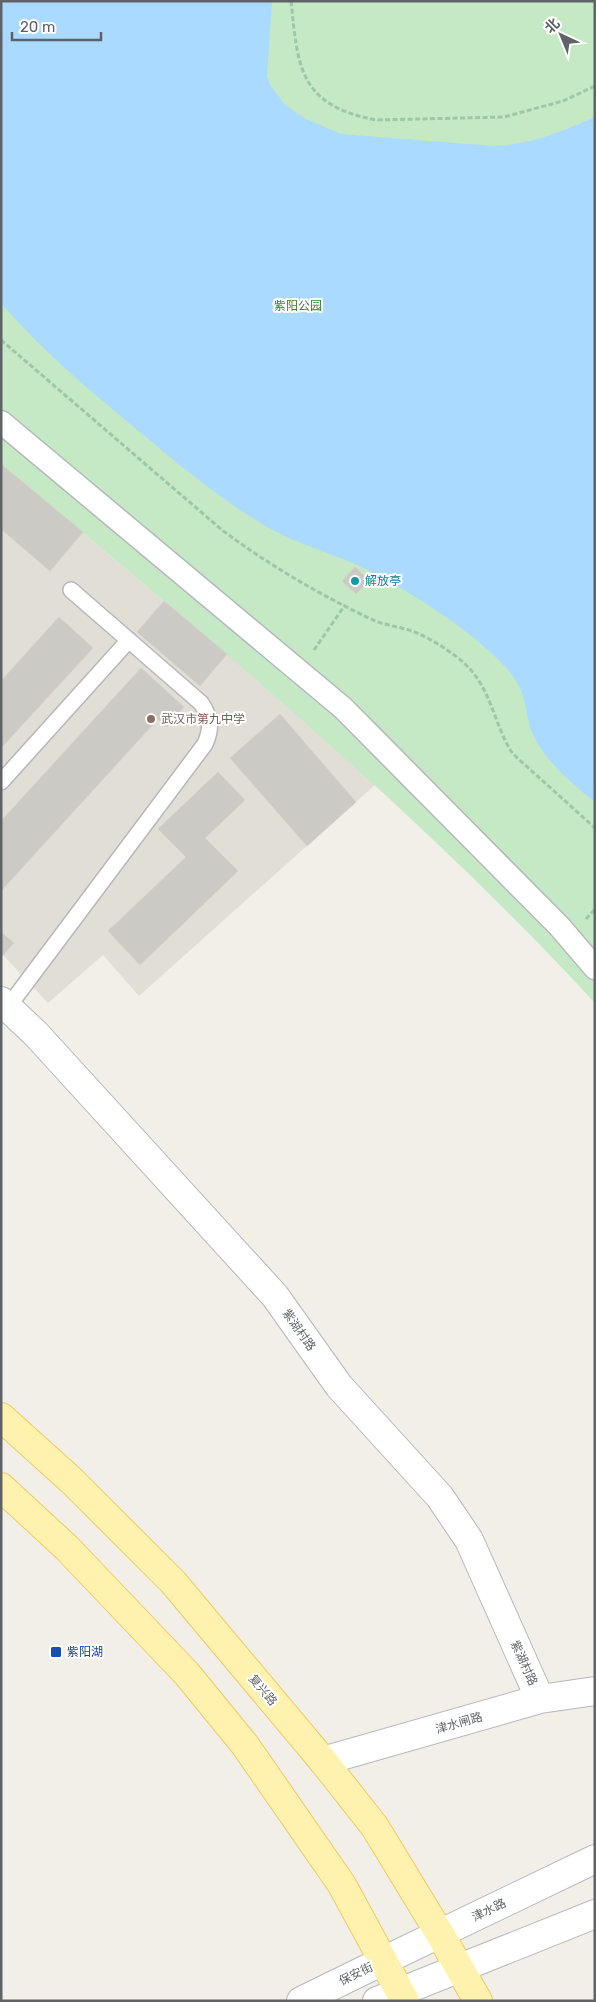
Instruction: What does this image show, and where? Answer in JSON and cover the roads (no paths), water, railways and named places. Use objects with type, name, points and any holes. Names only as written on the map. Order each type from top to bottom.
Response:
[{"type":"main road","name":"复兴路","points":[[1,1417],[72,1481],[173,1582],[323,1760],[375,1827],[478,2001]]},
{"type":"main road","points":[[1,1486],[66,1548],[174,1660],[245,1744],[342,1885],[383,1961],[394,1998]]},
{"type":"street","points":[[1,422],[343,708],[560,927],[595,968]]},
{"type":"street","name":"紫湖村路","points":[[5,1004],[36,1034],[275,1296],[339,1386],[440,1497],[469,1540],[540,1699]]},
{"type":"street","name":"津水闸路","points":[[323,1760],[540,1699],[595,1690]]},
{"type":"street","name":"津水路","points":[[383,1961],[595,1859]]},
{"type":"street","points":[[394,1998],[595,1914]]},
{"type":"street","name":"保安街","points":[[301,2001],[383,1961]]},
{"type":"lane","points":[[5,1004],[205,744],[210,734],[208,713],[201,703],[71,590]]},
{"type":"lane","points":[[1,782],[128,640]]},
{"type":"water","name":"紫阳公园","points":[[1,1],[272,1],[267,77],[270,85],[285,105],[306,119],[341,134],[493,146],[520,143],[558,133],[595,117],[595,802],[552,763],[538,745],[529,723],[524,698],[515,679],[475,639],[438,612],[381,577],[356,564],[281,534],[232,505],[179,465],[112,409],[47,351],[1,303]]},
{"type":"place","name":"解放亭","points":[[355,581]]},
{"type":"place","name":"武汉市第九中学","points":[[151,719]]},
{"type":"place","name":"紫阳湖","points":[[56,1652]]}]
